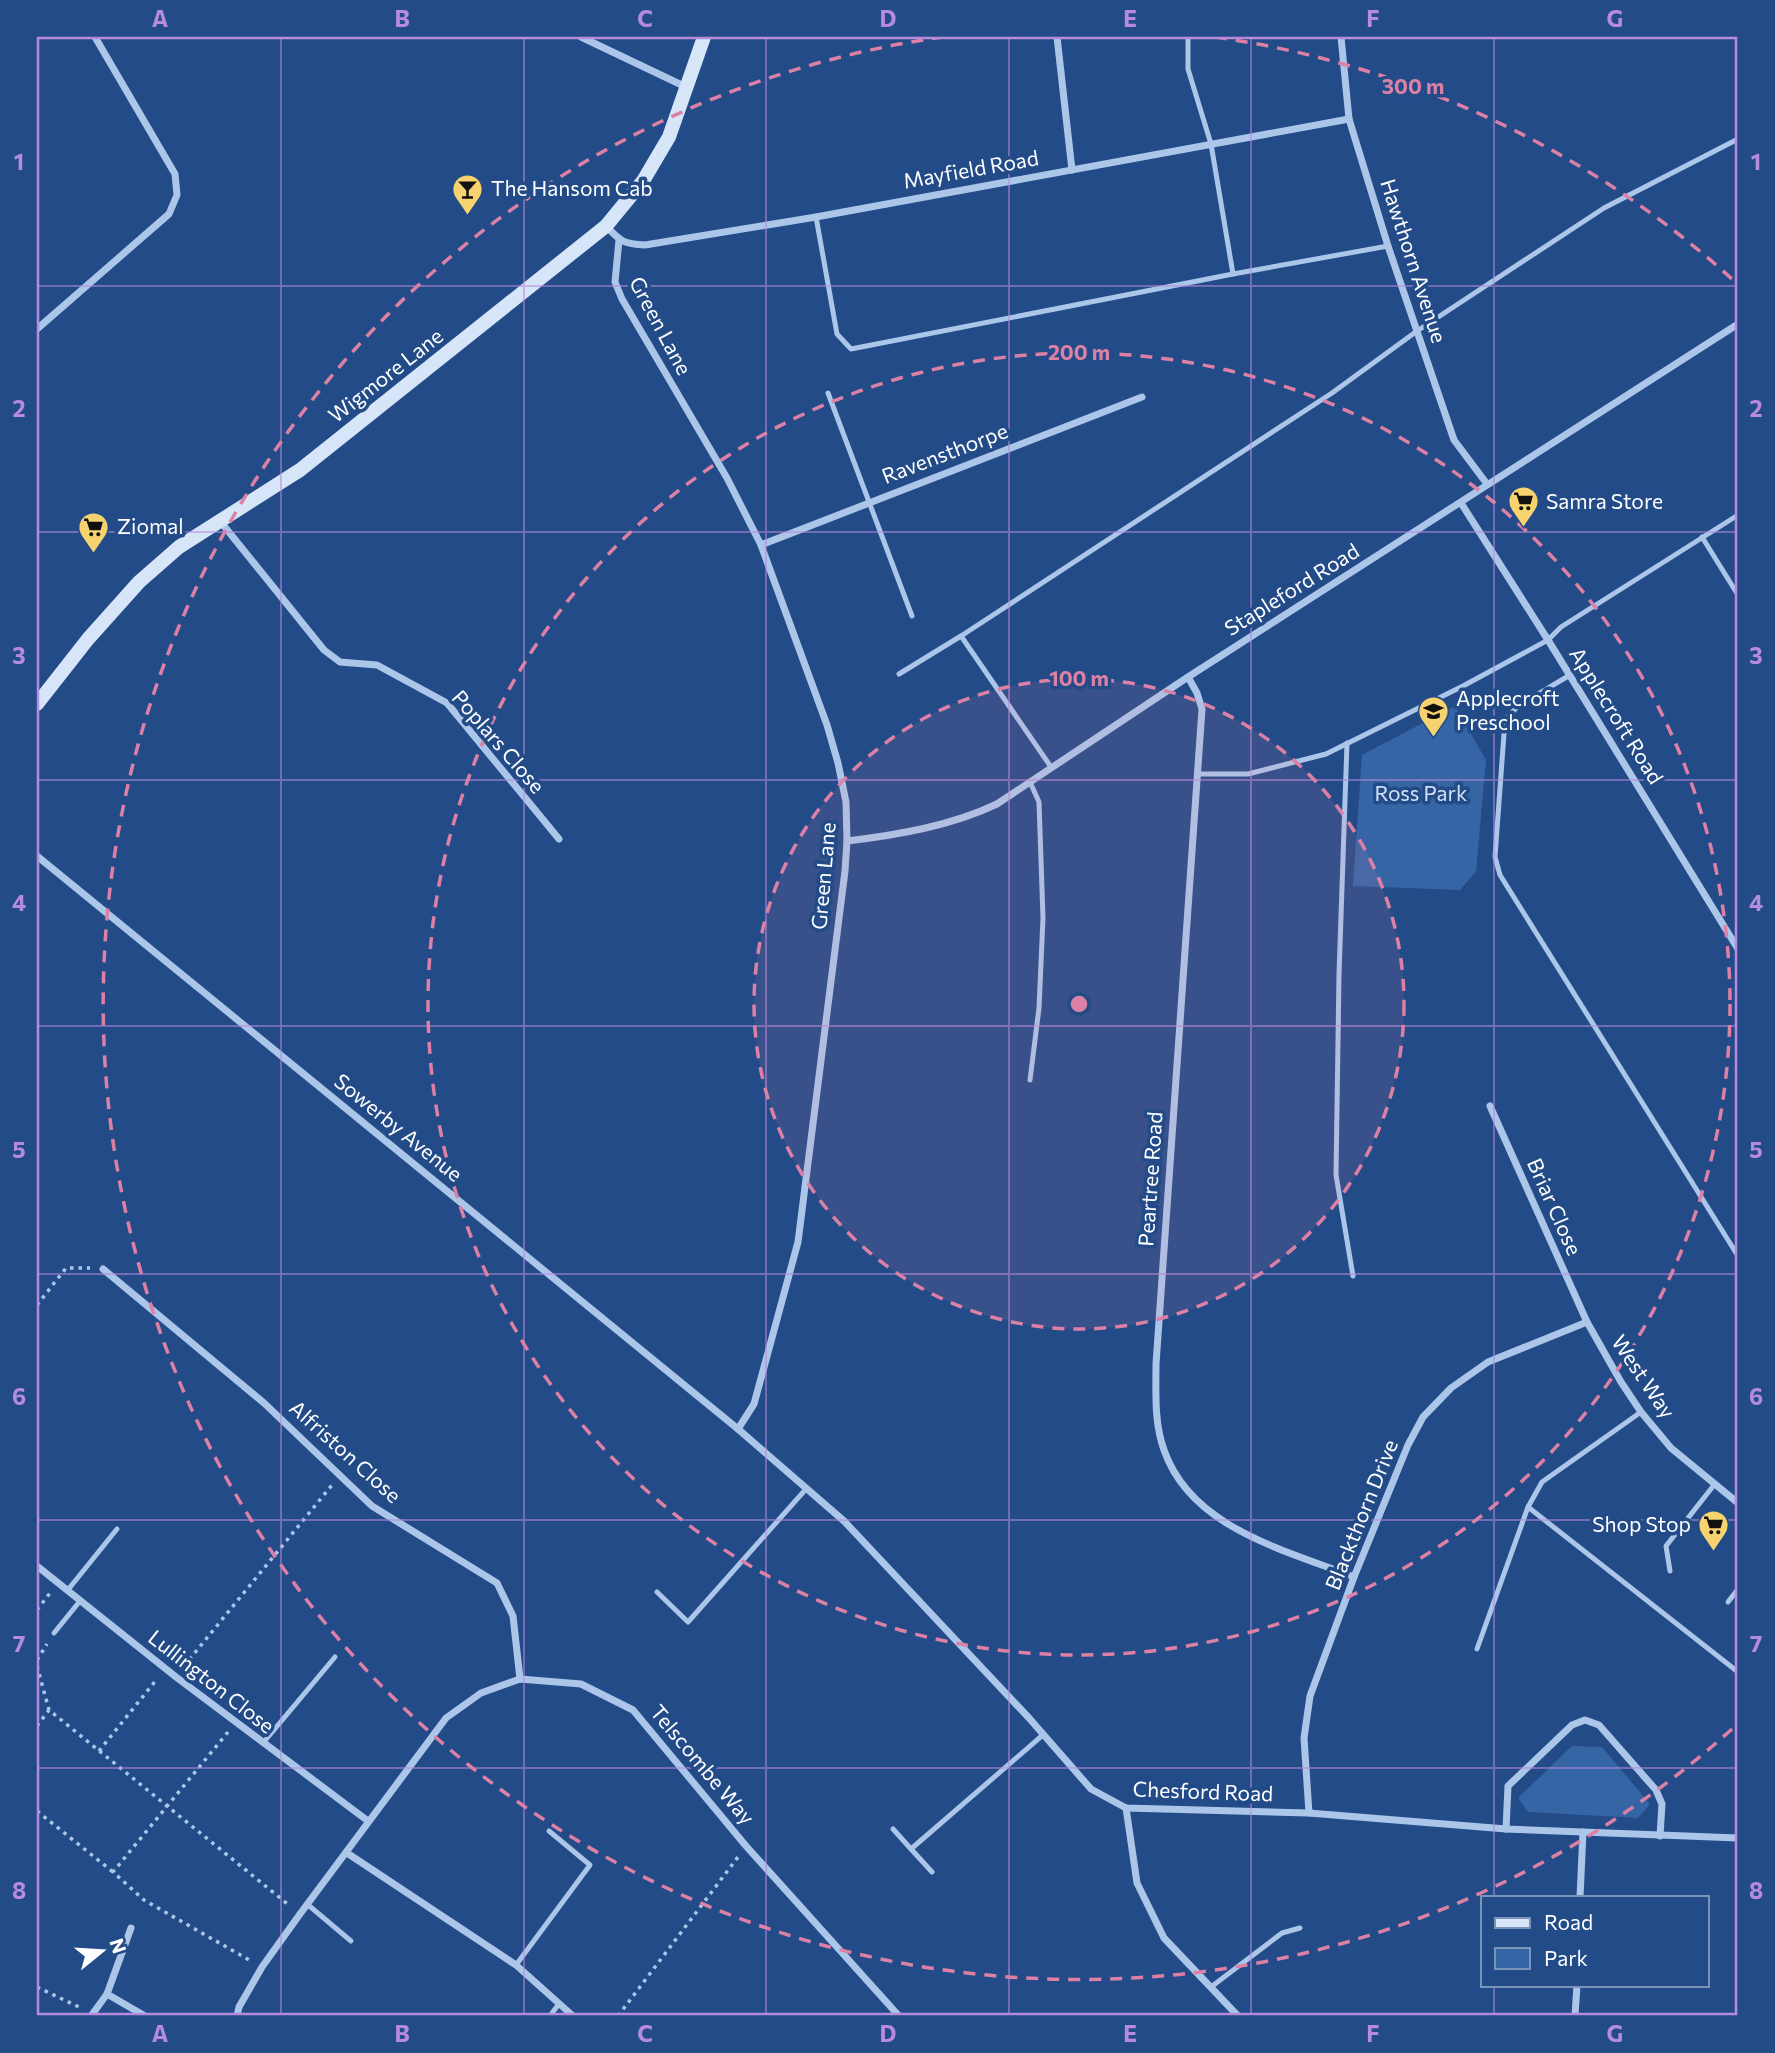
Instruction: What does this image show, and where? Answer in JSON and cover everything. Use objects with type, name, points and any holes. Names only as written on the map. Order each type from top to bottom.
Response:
[{"type":"street","points":[[37,329],[169,214],[177,195],[176,174],[95,37]]},
{"type":"street","points":[[581,37],[687,87]]},
{"type":"street","name":"Wigmore Lane","points":[[37,704],[88,639],[139,582],[179,547],[300,470],[606,226],[643,181],[669,137],[704,37]]},
{"type":"street","points":[[1057,37],[1072,170]]},
{"type":"street","name":"Hawthorn Avenue","points":[[1340,37],[1349,119],[1388,246],[1454,440],[1486,484]]},
{"type":"street","name":"Mayfield Road","points":[[619,240],[627,244],[645,245],[1349,119]]},
{"type":"street","points":[[606,226],[619,240]]},
{"type":"street","name":"Green Lane","points":[[619,240],[615,282],[622,299],[727,478],[761,545],[834,751],[846,802],[847,841],[798,1242],[754,1404],[737,1429]]},
{"type":"street","name":"Stapleford Road","points":[[847,841],[878,837],[977,813],[998,804],[1188,677],[1738,324]]},
{"type":"street","name":"Ravensthorpe","points":[[761,545],[1142,397]]},
{"type":"street","name":"Applecroft Road","points":[[1461,503],[1738,949]]},
{"type":"street","name":"Poplars Close","points":[[220,521],[324,650],[340,662],[377,665],[447,703],[559,839]]},
{"type":"street","name":"Peartree Road","points":[[1188,677],[1202,709],[1156,1364],[1159,1428],[1163,1448],[1171,1466],[1184,1487],[1207,1511],[1235,1528],[1354,1577]]},
{"type":"street","name":"Sowerby Avenue","points":[[37,856],[737,1429]]},
{"type":"street","name":"Briar Close","points":[[1490,1107],[1587,1322]]},
{"type":"street","name":"Alfriston Close","points":[[103,1269],[264,1403],[372,1506],[497,1583],[513,1616],[520,1679]]},
{"type":"street","name":"Blackthorn Drive","points":[[1309,1813],[1304,1738],[1310,1696],[1354,1577],[1408,1445],[1423,1417],[1451,1388],[1488,1362],[1587,1322]]},
{"type":"street","name":"West Way","points":[[1587,1322],[1641,1412],[1671,1448],[1738,1503]]},
{"type":"street","name":"Chesford Road","points":[[737,1429],[844,1521],[1044,1734],[1091,1789],[1126,1808],[1309,1813],[1506,1829],[1738,1838]]},
{"type":"street","name":"Lullington Close","points":[[37,1566],[262,1744],[368,1821]]},
{"type":"street","name":"Telscombe Way","points":[[237,2016],[239,2007],[262,1967],[446,1718],[481,1693],[520,1679],[581,1684],[633,1710],[746,1846],[899,2016]]},
{"type":"street","points":[[1506,1829],[1508,1786],[1572,1725],[1585,1720],[1599,1725],[1656,1790],[1662,1804],[1660,1836]]},
{"type":"street","points":[[1126,1808],[1137,1883],[1164,1938],[1238,2016]]},
{"type":"street","points":[[1580,1896],[1583,1832]]},
{"type":"street","points":[[347,1853],[516,1965],[573,2016]]},
{"type":"street","points":[[92,2015],[107,1994],[131,1928]]},
{"type":"street","points":[[1575,2016],[1577,1986]]},
{"type":"street","points":[[107,1994],[143,2016]]},
{"type":"lane","points":[[1188,37],[1188,69],[1211,144],[1233,274]]},
{"type":"lane","points":[[899,674],[1332,393],[1417,331],[1604,208],[1738,139]]},
{"type":"lane","points":[[816,216],[837,334],[851,349],[1388,246]]},
{"type":"lane","points":[[828,393],[912,616]]},
{"type":"lane","points":[[1197,774],[1248,774],[1326,754],[1464,687],[1548,640],[1561,627],[1738,515]]},
{"type":"lane","points":[[1702,537],[1738,595]]},
{"type":"lane","points":[[961,636],[1051,767]]},
{"type":"lane","points":[[1570,675],[1518,706],[1505,720],[1495,858],[1500,875],[1738,1256]]},
{"type":"lane","points":[[1347,743],[1339,974],[1336,1175],[1353,1276]]},
{"type":"lane","points":[[1030,782],[1038,802],[1043,918],[1039,1008],[1030,1080]]},
{"type":"lane","points":[[1477,1649],[1528,1507],[1542,1482],[1641,1412]]},
{"type":"lane","points":[[1670,1570],[1666,1546],[1714,1485]]},
{"type":"lane","points":[[657,1592],[688,1622],[806,1489]]},
{"type":"lane","points":[[1528,1507],[1738,1672]]},
{"type":"lane","points":[[67,1591],[117,1529]]},
{"type":"lane","points":[[1728,1602],[1738,1589]]},
{"type":"lane","points":[[54,1633],[80,1601]]},
{"type":"lane","points":[[262,1744],[335,1657]]},
{"type":"lane","points":[[911,1849],[1044,1734]]},
{"type":"lane","points":[[893,1829],[932,1872]]},
{"type":"lane","points":[[516,1965],[590,1865],[549,1831]]},
{"type":"lane","points":[[307,1903],[351,1941]]},
{"type":"lane","points":[[1211,1987],[1282,1933],[1300,1928]]},
{"type":"lane","points":[[550,2016],[558,2005]]},
{"type":"path","points":[[37,1305],[66,1268],[103,1269]]},
{"type":"path","points":[[176,1677],[340,1475]]},
{"type":"path","points":[[37,1610],[58,1583]]},
{"type":"path","points":[[37,1660],[54,1633]]},
{"type":"path","points":[[37,1666],[49,1710],[300,1914]]},
{"type":"path","points":[[99,1751],[165,1669]]},
{"type":"path","points":[[37,1726],[49,1710]]},
{"type":"path","points":[[113,1872],[236,1723]]},
{"type":"path","points":[[37,1811],[144,1900],[262,1967]]},
{"type":"path","points":[[618,2016],[746,1846]]},
{"type":"path","points":[[37,1987],[92,2015]]},
{"type":"green space","name":"Ross Park","points":[[1455,706],[1486,760],[1476,871],[1460,890],[1353,886],[1362,755]]},
{"type":"green space","points":[[1572,1746],[1602,1747],[1650,1804],[1638,1818],[1528,1812],[1518,1798]]},
{"type":"place","name":"The Hansom Cab","points":[[468,216]]},
{"type":"place","name":"Samra Store","points":[[1523,529]]},
{"type":"place","name":"Ziomal","points":[[94,554]]},
{"type":"place","name":"Applecroft Preschool","points":[[1433,738]]},
{"type":"place","name":"Shop Stop","points":[[1714,1552]]}]
